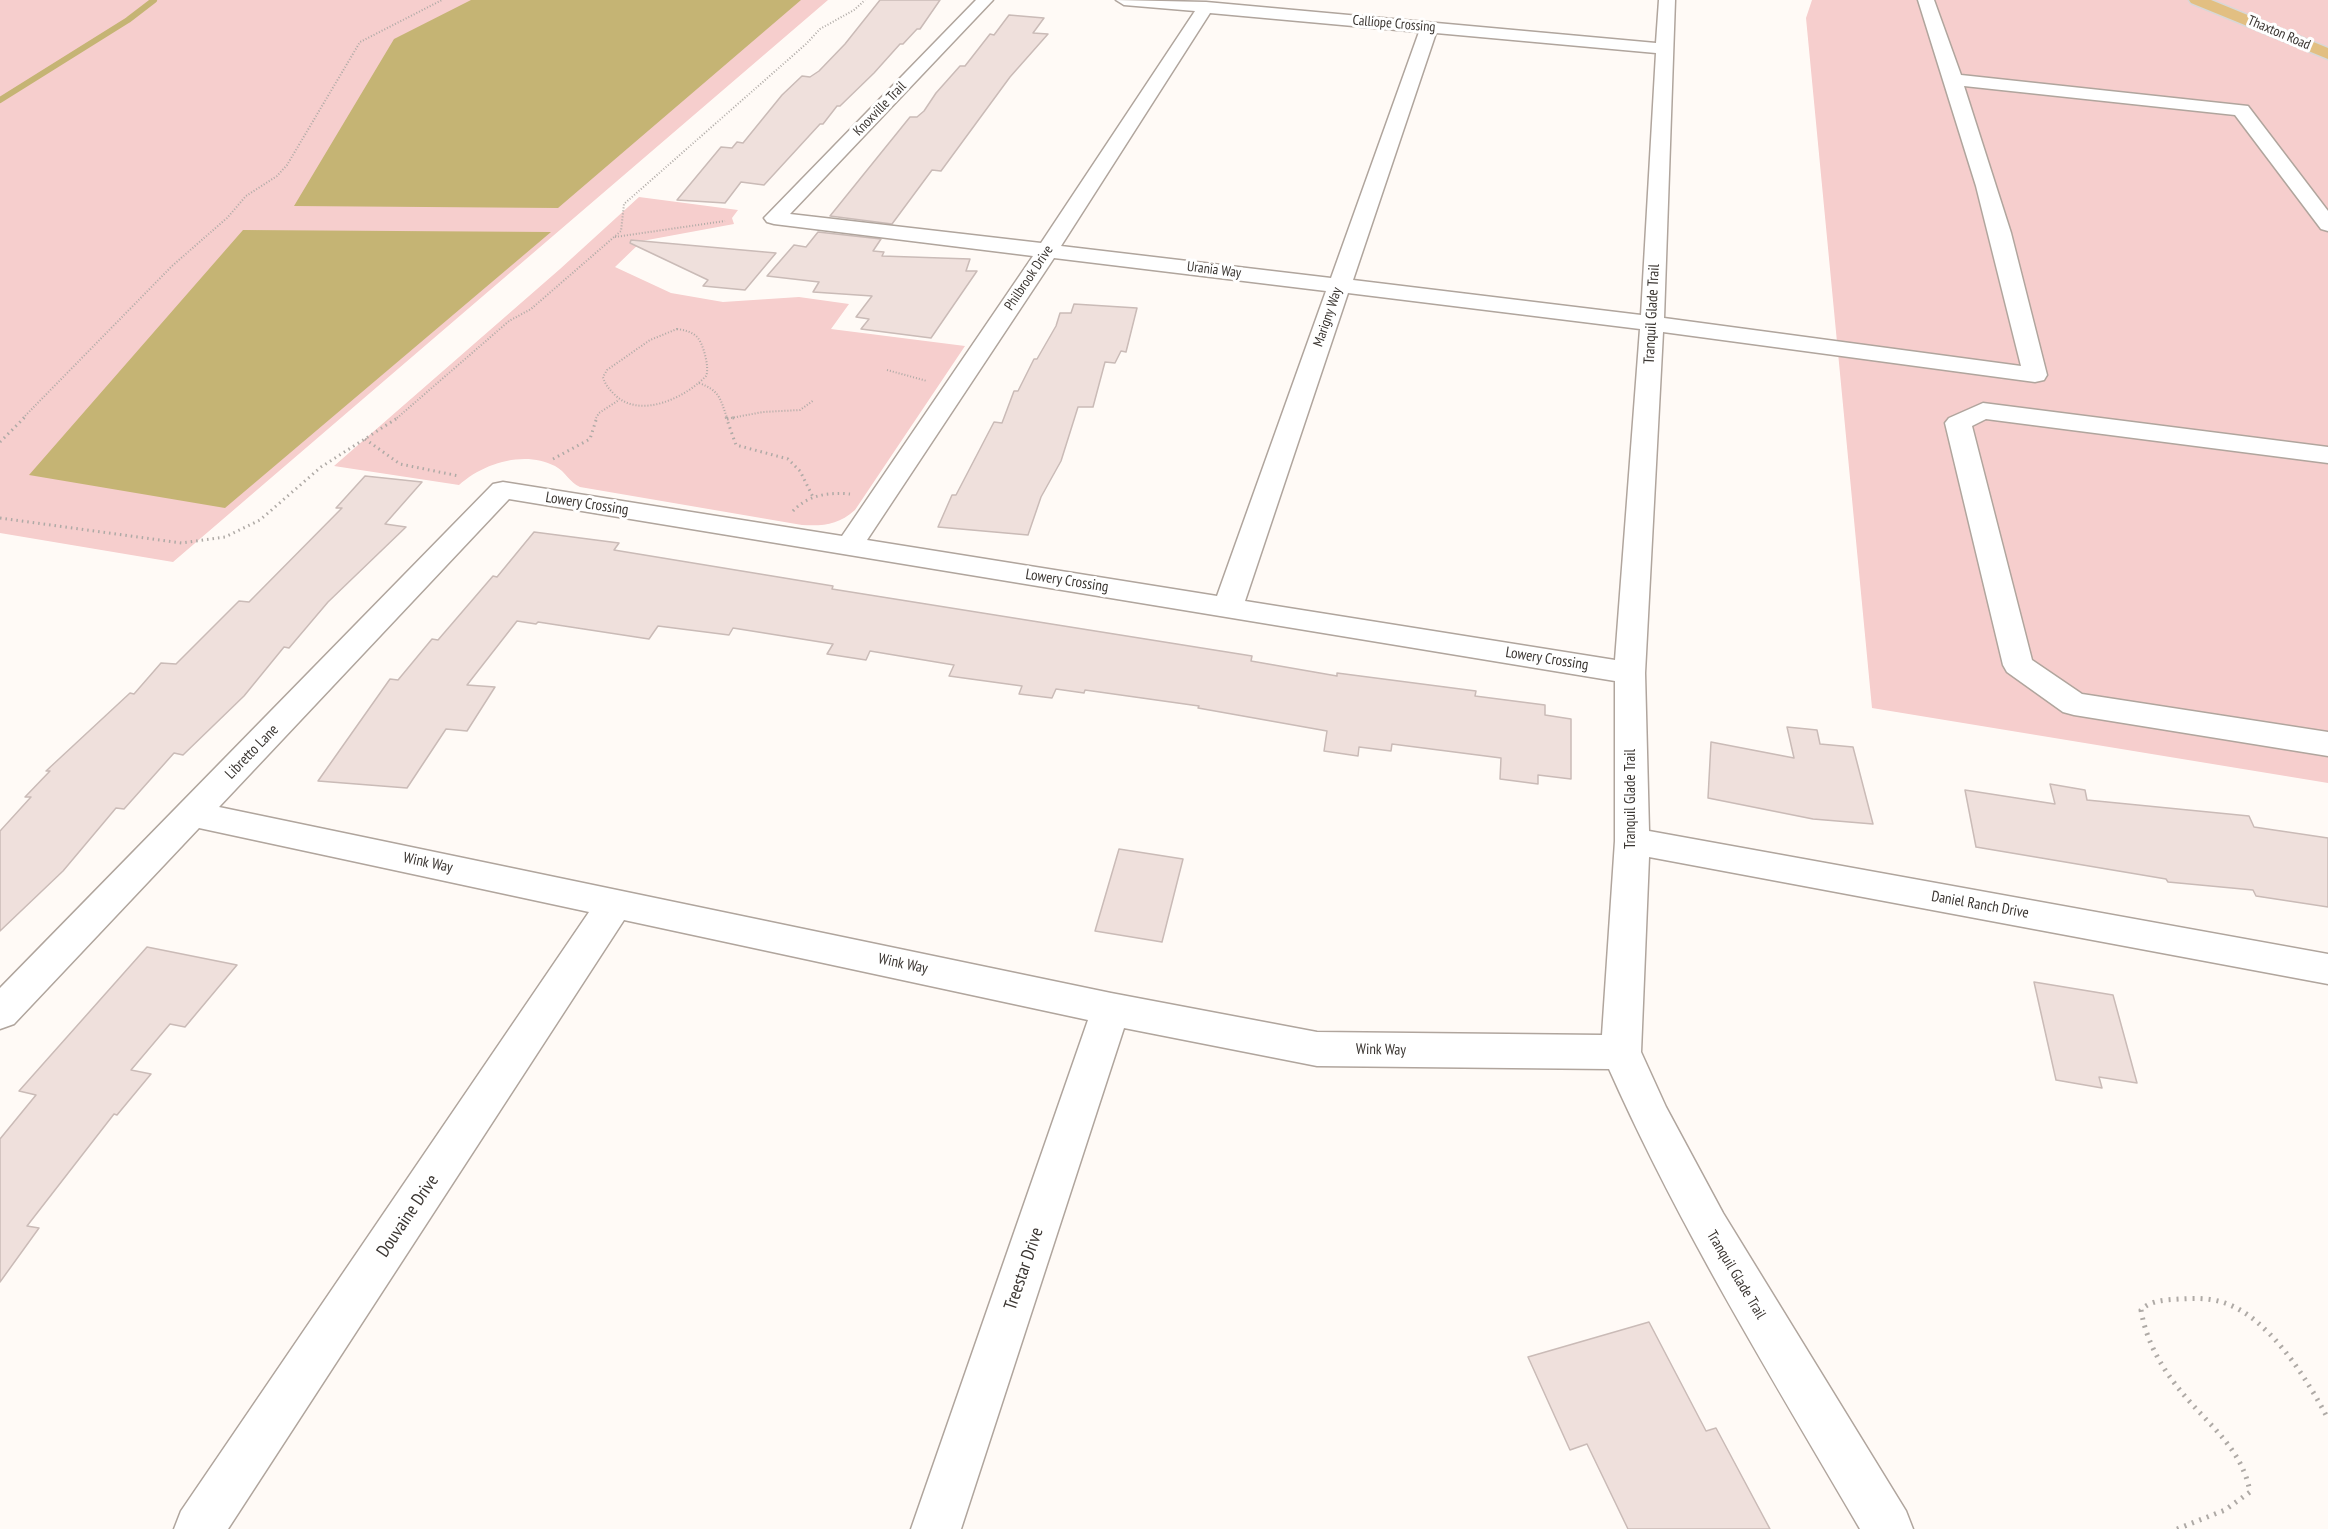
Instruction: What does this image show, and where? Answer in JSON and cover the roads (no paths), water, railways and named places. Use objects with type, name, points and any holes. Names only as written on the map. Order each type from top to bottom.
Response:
[{"type":"main road","name":"Thaxton Road","points":[[2197,0],[2328,54]]},
{"type":"main road","name":"Thaxton Road","points":[[2228,0],[2328,40]]},
{"type":"street","name":"Knoxville Trail","points":[[774,218],[985,0]]},
{"type":"street","name":"Calliope Crossing","points":[[1124,0],[1664,49]]},
{"type":"street","name":"Tranquil Glade Trail","points":[[1667,0],[1652,323],[1630,673],[1632,841],[1621,1052],[1652,1120],[1708,1227],[1888,1529]]},
{"type":"street","points":[[1926,0],[1954,80],[2241,110],[2328,225]]},
{"type":"street","name":"Philbrook Drive","points":[[849,547],[1048,250],[1206,7]]},
{"type":"street","name":"Marigny Way","points":[[1228,607],[1429,28]]},
{"type":"street","name":"Urania Way","points":[[774,218],[1652,323],[2036,375],[2025,326],[1954,80]]},
{"type":"street","points":[[2328,455],[1983,411],[1958,423],[2018,664],[2074,704],[2328,744]]},
{"type":"street","name":"Lowery Crossing","points":[[503,490],[1630,673]]},
{"type":"street","name":"Libretto Lane","points":[[0,1013],[503,490]]},
{"type":"street","name":"Wink Way","points":[[192,814],[616,902],[1111,1009],[1317,1049],[1621,1052]]},
{"type":"street","name":"Daniel Ranch Drive","points":[[1632,841],[2328,969]]},
{"type":"street","name":"Douvaine Drive","points":[[199,1529],[616,902]]},
{"type":"street","name":"Treestar Drive","points":[[936,1529],[1111,1009]]},
{"type":"waterway","points":[[0,100],[128,20],[154,0]]}]
